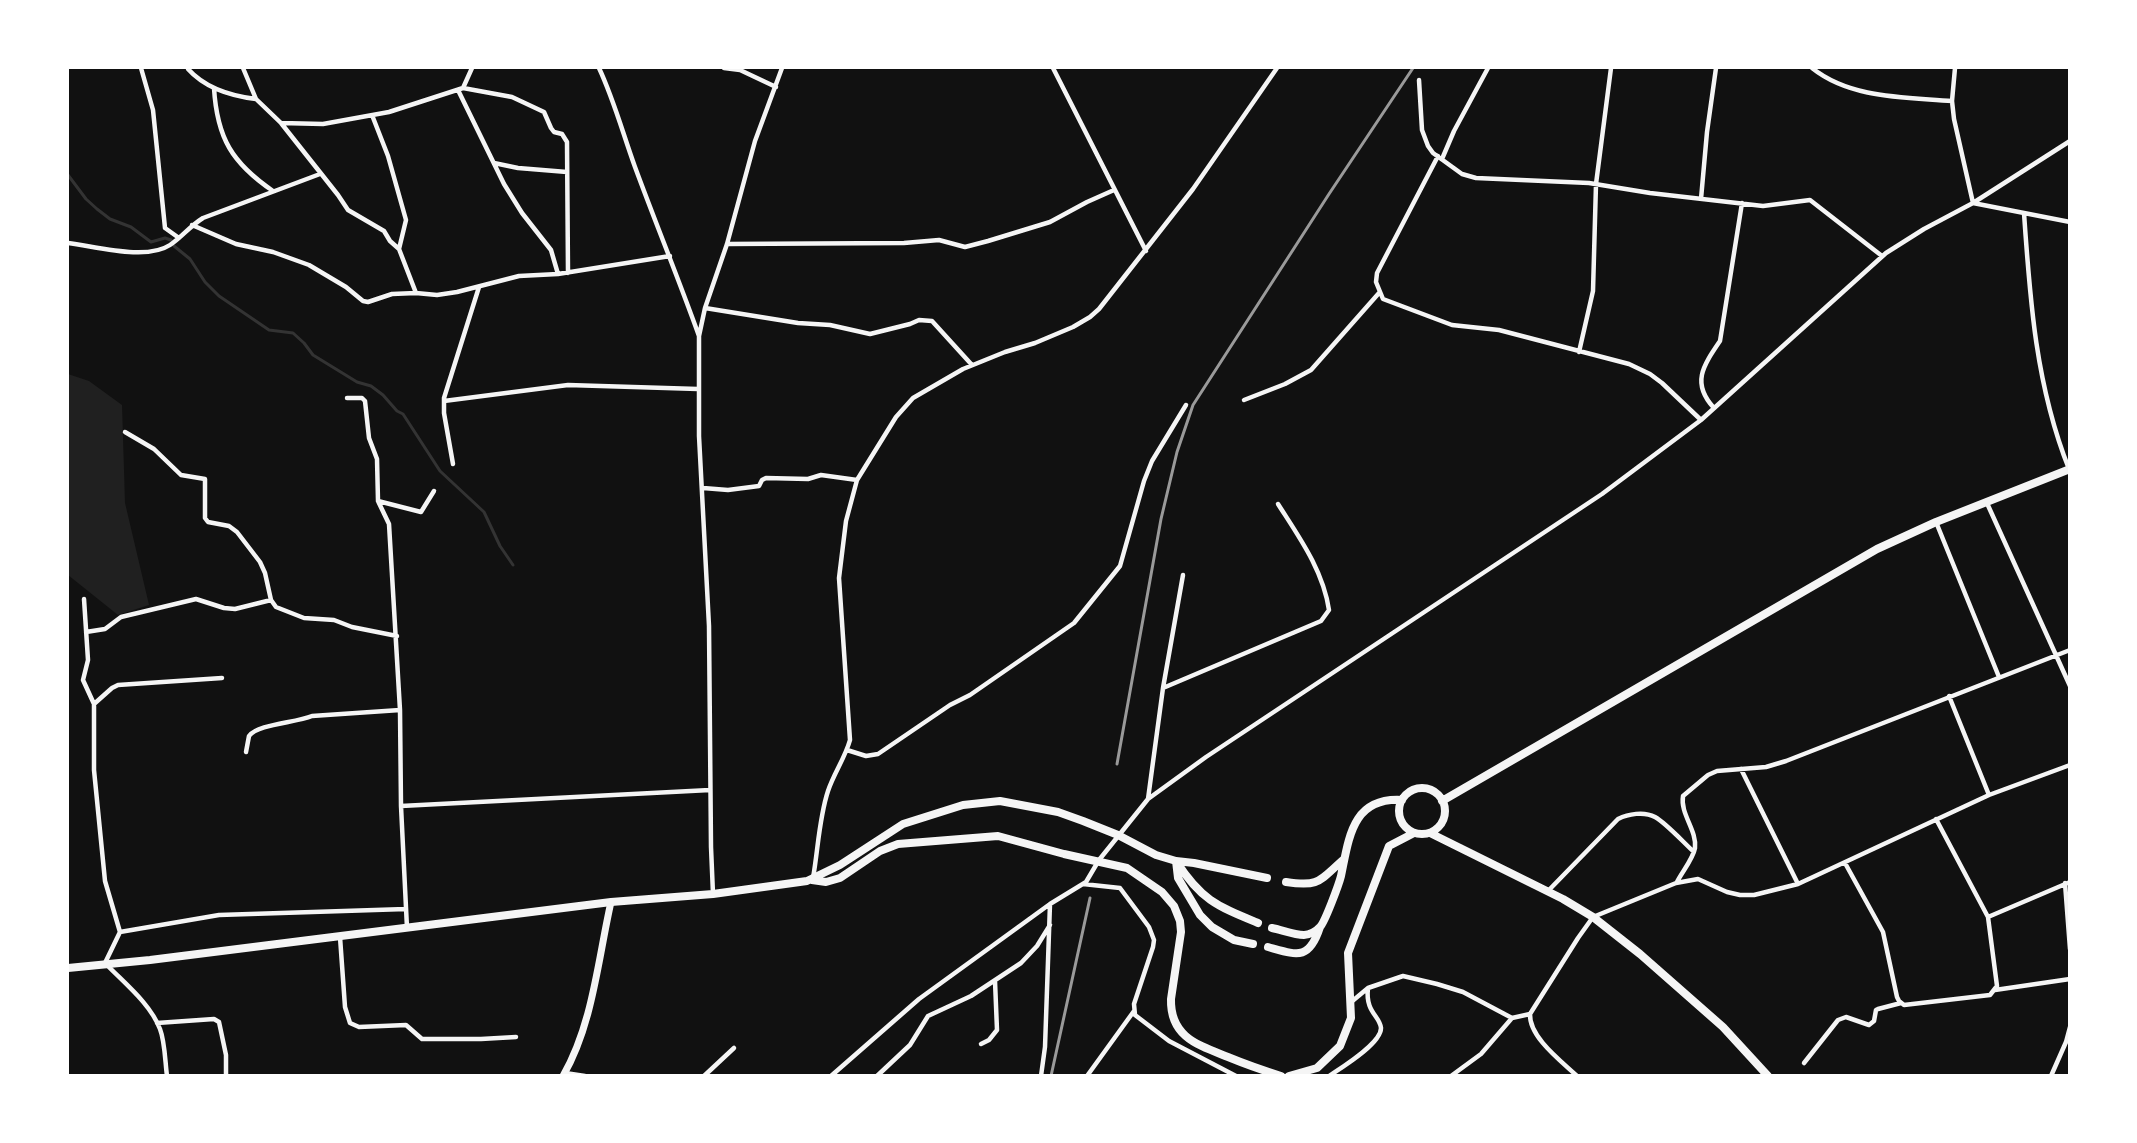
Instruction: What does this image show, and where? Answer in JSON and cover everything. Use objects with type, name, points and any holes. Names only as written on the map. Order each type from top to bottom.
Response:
[{"type":"highway","points":[[1442,801],[1877,549],[1986,501],[2069,469]]},
{"type":"highway","points":[[1414,833],[1405,826],[1400,817],[1402,800],[1409,792],[1419,788],[1435,792],[1442,801],[1445,812],[1442,822],[1430,833]]},
{"type":"highway","points":[[1268,947],[1291,953],[1302,953],[1310,949],[1316,941],[1341,878],[1343,860],[1352,829],[1364,810],[1379,802],[1402,800]]},
{"type":"highway","points":[[812,880],[840,865],[903,824],[963,805],[1000,801],[1046,810],[1083,821],[1118,835],[1156,855],[1176,861],[1266,878]]},
{"type":"highway","points":[[1290,1076],[1317,1068],[1340,1046],[1351,1018],[1348,953],[1389,846],[1414,833],[1430,833],[1548,891],[1593,917],[1640,954],[1723,1027],[1768,1076]]},
{"type":"highway","points":[[68,968],[407,929],[611,902],[713,894],[812,880],[826,882],[840,878],[880,851],[898,844],[998,836],[1127,868],[1162,892],[1174,906],[1180,921],[1181,932],[1170,1010],[1179,1029],[1192,1042],[1281,1076]]},
{"type":"highway","points":[[1286,882],[1309,885],[1319,881],[1343,860]]},
{"type":"highway","points":[[1176,861],[1190,883],[1216,905],[1258,923]]},
{"type":"highway","points":[[1176,861],[1178,878],[1200,915],[1212,927],[1234,940],[1253,944]]},
{"type":"highway","points":[[1272,928],[1303,935],[1320,927]]},
{"type":"main road","points":[[564,1074],[581,1032],[596,978],[611,902]]},
{"type":"street","points":[[141,68],[153,110],[165,228],[179,238]]},
{"type":"street","points":[[243,68],[256,99],[281,123],[348,210],[384,231],[399,249],[416,293]]},
{"type":"street","points":[[460,89],[472,68]]},
{"type":"street","points":[[599,68],[615,103],[633,161],[699,336]]},
{"type":"street","points":[[724,68],[740,70],[776,87]]},
{"type":"street","points":[[713,894],[709,626],[698,389],[699,336],[705,308],[727,244],[755,141],[782,68]]},
{"type":"street","points":[[1053,68],[1146,250]]},
{"type":"street","points":[[812,880],[827,795],[834,774],[847,750],[851,731],[839,578],[846,520],[857,480],[897,417],[913,398],[956,372],[1055,336],[1090,317],[1146,250],[1206,172],[1277,68]]},
{"type":"street","points":[[1488,68],[1377,273],[1376,282],[1379,293],[1383,299],[1391,303],[1452,325],[1499,330],[1629,363],[1650,374],[1701,420]]},
{"type":"street","points":[[1579,352],[1593,291],[1596,184],[1611,68]]},
{"type":"street","points":[[1701,199],[1716,68]]},
{"type":"street","points":[[1812,68],[1846,87],[1872,93],[1952,101]]},
{"type":"street","points":[[1955,68],[1952,101],[1959,147],[1974,203]]},
{"type":"street","points":[[188,69],[214,88],[256,99]]},
{"type":"street","points":[[1419,80],[1424,138],[1428,146],[1440,158],[1462,174],[1476,178],[1596,184],[1650,193],[1763,206],[1810,200],[1882,256]]},
{"type":"street","points":[[214,88],[218,120],[239,163],[254,178],[273,191]]},
{"type":"street","points":[[281,123],[323,124],[389,112],[460,89],[512,97],[544,112],[554,132],[562,134],[567,142],[568,273]]},
{"type":"street","points":[[460,89],[504,184],[522,213],[551,250],[558,274]]},
{"type":"street","points":[[372,115],[388,156],[406,220],[399,249]]},
{"type":"street","points":[[831,1076],[919,999],[1050,904],[1082,884],[1090,877],[1099,860],[1118,835],[1148,800],[1206,757],[1602,494],[1701,420],[1882,256],[1924,229],[1974,203],[2070,141]]},
{"type":"street","points":[[494,163],[518,168],[567,172]]},
{"type":"street","points":[[68,243],[150,253],[168,247],[203,218],[320,174]]},
{"type":"street","points":[[727,244],[904,243],[932,240],[965,247],[1050,222],[1114,190]]},
{"type":"street","points":[[1714,408],[1705,398],[1701,381],[1712,353],[1720,341],[1742,203]]},
{"type":"street","points":[[1974,203],[2070,222]]},
{"type":"street","points":[[2024,213],[2030,288],[2045,396],[2069,469]]},
{"type":"street","points":[[192,225],[236,244],[273,252],[309,265],[346,287],[363,301],[368,302],[392,294],[437,295],[522,276],[568,273],[670,256]]},
{"type":"street","points":[[453,464],[444,401],[479,287]]},
{"type":"street","points":[[1244,400],[1285,384],[1311,370],[1379,293]]},
{"type":"street","points":[[705,308],[798,323],[830,325],[870,334],[919,320],[932,321],[972,365]]},
{"type":"street","points":[[444,401],[568,385],[698,389]]},
{"type":"street","points":[[347,398],[362,398],[366,404],[369,438],[377,459],[378,501],[389,524],[400,710],[401,806],[407,929]]},
{"type":"street","points":[[847,750],[866,756],[878,754],[1074,623],[1120,566],[1144,481],[1152,461],[1186,405]]},
{"type":"street","points":[[125,432],[154,449],[181,475],[205,479],[205,518],[208,522],[229,526],[237,532],[262,566],[271,600],[276,607],[296,615],[334,620],[352,627],[396,636]]},
{"type":"street","points":[[703,488],[748,489],[759,486],[766,478],[808,479],[820,475],[857,480]]},
{"type":"street","points":[[378,501],[422,512],[434,491]]},
{"type":"street","points":[[1986,501],[2070,687]]},
{"type":"street","points":[[1163,688],[1321,621],[1329,610],[1327,597],[1308,550],[1278,504]]},
{"type":"street","points":[[1936,522],[1999,677]]},
{"type":"street","points":[[1148,800],[1163,688],[1183,575]]},
{"type":"street","points":[[84,599],[88,660],[83,680],[94,704],[94,770],[105,881],[120,932],[105,963],[140,999],[161,1030],[167,1076]]},
{"type":"street","points":[[86,632],[105,629],[121,617],[196,599],[235,609],[271,600]]},
{"type":"street","points":[[1676,883],[1694,852],[1694,836],[1682,803],[1683,796],[1714,772],[1766,767],[1786,761],[2070,650]]},
{"type":"street","points":[[94,704],[118,685],[222,678]]},
{"type":"street","points":[[1949,696],[1989,795]]},
{"type":"street","points":[[246,752],[249,736],[260,727],[302,721],[312,716],[400,710]]},
{"type":"street","points":[[1577,1076],[1548,1049],[1532,1027],[1530,1014],[1593,917],[1676,883],[1701,879],[1727,892],[1750,896],[1798,884],[1989,795],[2070,765]]},
{"type":"street","points":[[1741,769],[1798,884]]},
{"type":"street","points":[[401,806],[710,790]]},
{"type":"street","points":[[1548,891],[1618,819],[1626,815],[1654,816],[1694,852]]},
{"type":"street","points":[[1804,1063],[1838,1020],[1845,1017],[1869,1025],[1874,1021],[1875,1010],[1878,1009],[1901,1003],[1904,1005],[1990,995],[1998,986],[1988,917],[1936,819]]},
{"type":"street","points":[[1845,863],[1883,932],[1901,1003]]},
{"type":"street","points":[[1988,917],[2067,883],[2070,949]]},
{"type":"street","points":[[1082,884],[1120,888],[1149,927],[1154,940],[1134,1004],[1134,1011],[1138,1019],[1169,1041],[1236,1076]]},
{"type":"street","points":[[1041,1076],[1045,1047],[1050,904]]},
{"type":"street","points":[[120,932],[219,915],[406,909]]},
{"type":"street","points":[[877,1076],[910,1045],[928,1016],[964,1000],[994,981],[1030,954],[1050,925]]},
{"type":"street","points":[[340,937],[345,1007],[350,1023],[359,1027],[406,1025],[422,1039],[516,1037]]},
{"type":"street","points":[[1350,1003],[1368,988],[1395,978],[1412,977],[1463,992],[1512,1018]]},
{"type":"street","points":[[1995,990],[2070,979]]},
{"type":"street","points":[[981,1044],[989,1040],[997,1030],[994,981]]},
{"type":"street","points":[[1329,1076],[1366,1050],[1380,1030],[1380,1025],[1368,1004],[1368,988]]},
{"type":"street","points":[[1086,1076],[1134,1011]]},
{"type":"street","points":[[1455,1074],[1481,1054],[1512,1018],[1530,1014]]},
{"type":"street","points":[[157,1023],[214,1019],[219,1022],[226,1055],[225,1076]]},
{"type":"street","points":[[2052,1076],[2067,1042],[2070,1027]]},
{"type":"street","points":[[704,1076],[734,1048]]},
{"type":"street","points":[[564,1074],[585,1076]]},
{"type":"shaded area","points":[[68,374],[89,381],[122,405],[125,503],[149,605],[118,615],[68,575]]},
{"type":"waterway","points":[[68,175],[86,199],[110,219],[131,227],[151,242],[165,238],[171,240]]},
{"type":"waterway","points":[[174,246],[190,259],[205,282],[219,296],[269,330],[293,333],[313,355],[357,382],[371,386],[383,395],[397,411],[403,414],[440,471],[484,512],[500,546],[513,565]]},
{"type":"railway","points":[[1117,764],[1161,519],[1177,452],[1193,405],[1413,68]]},
{"type":"railway","points":[[1051,1076],[1090,898]]}]
